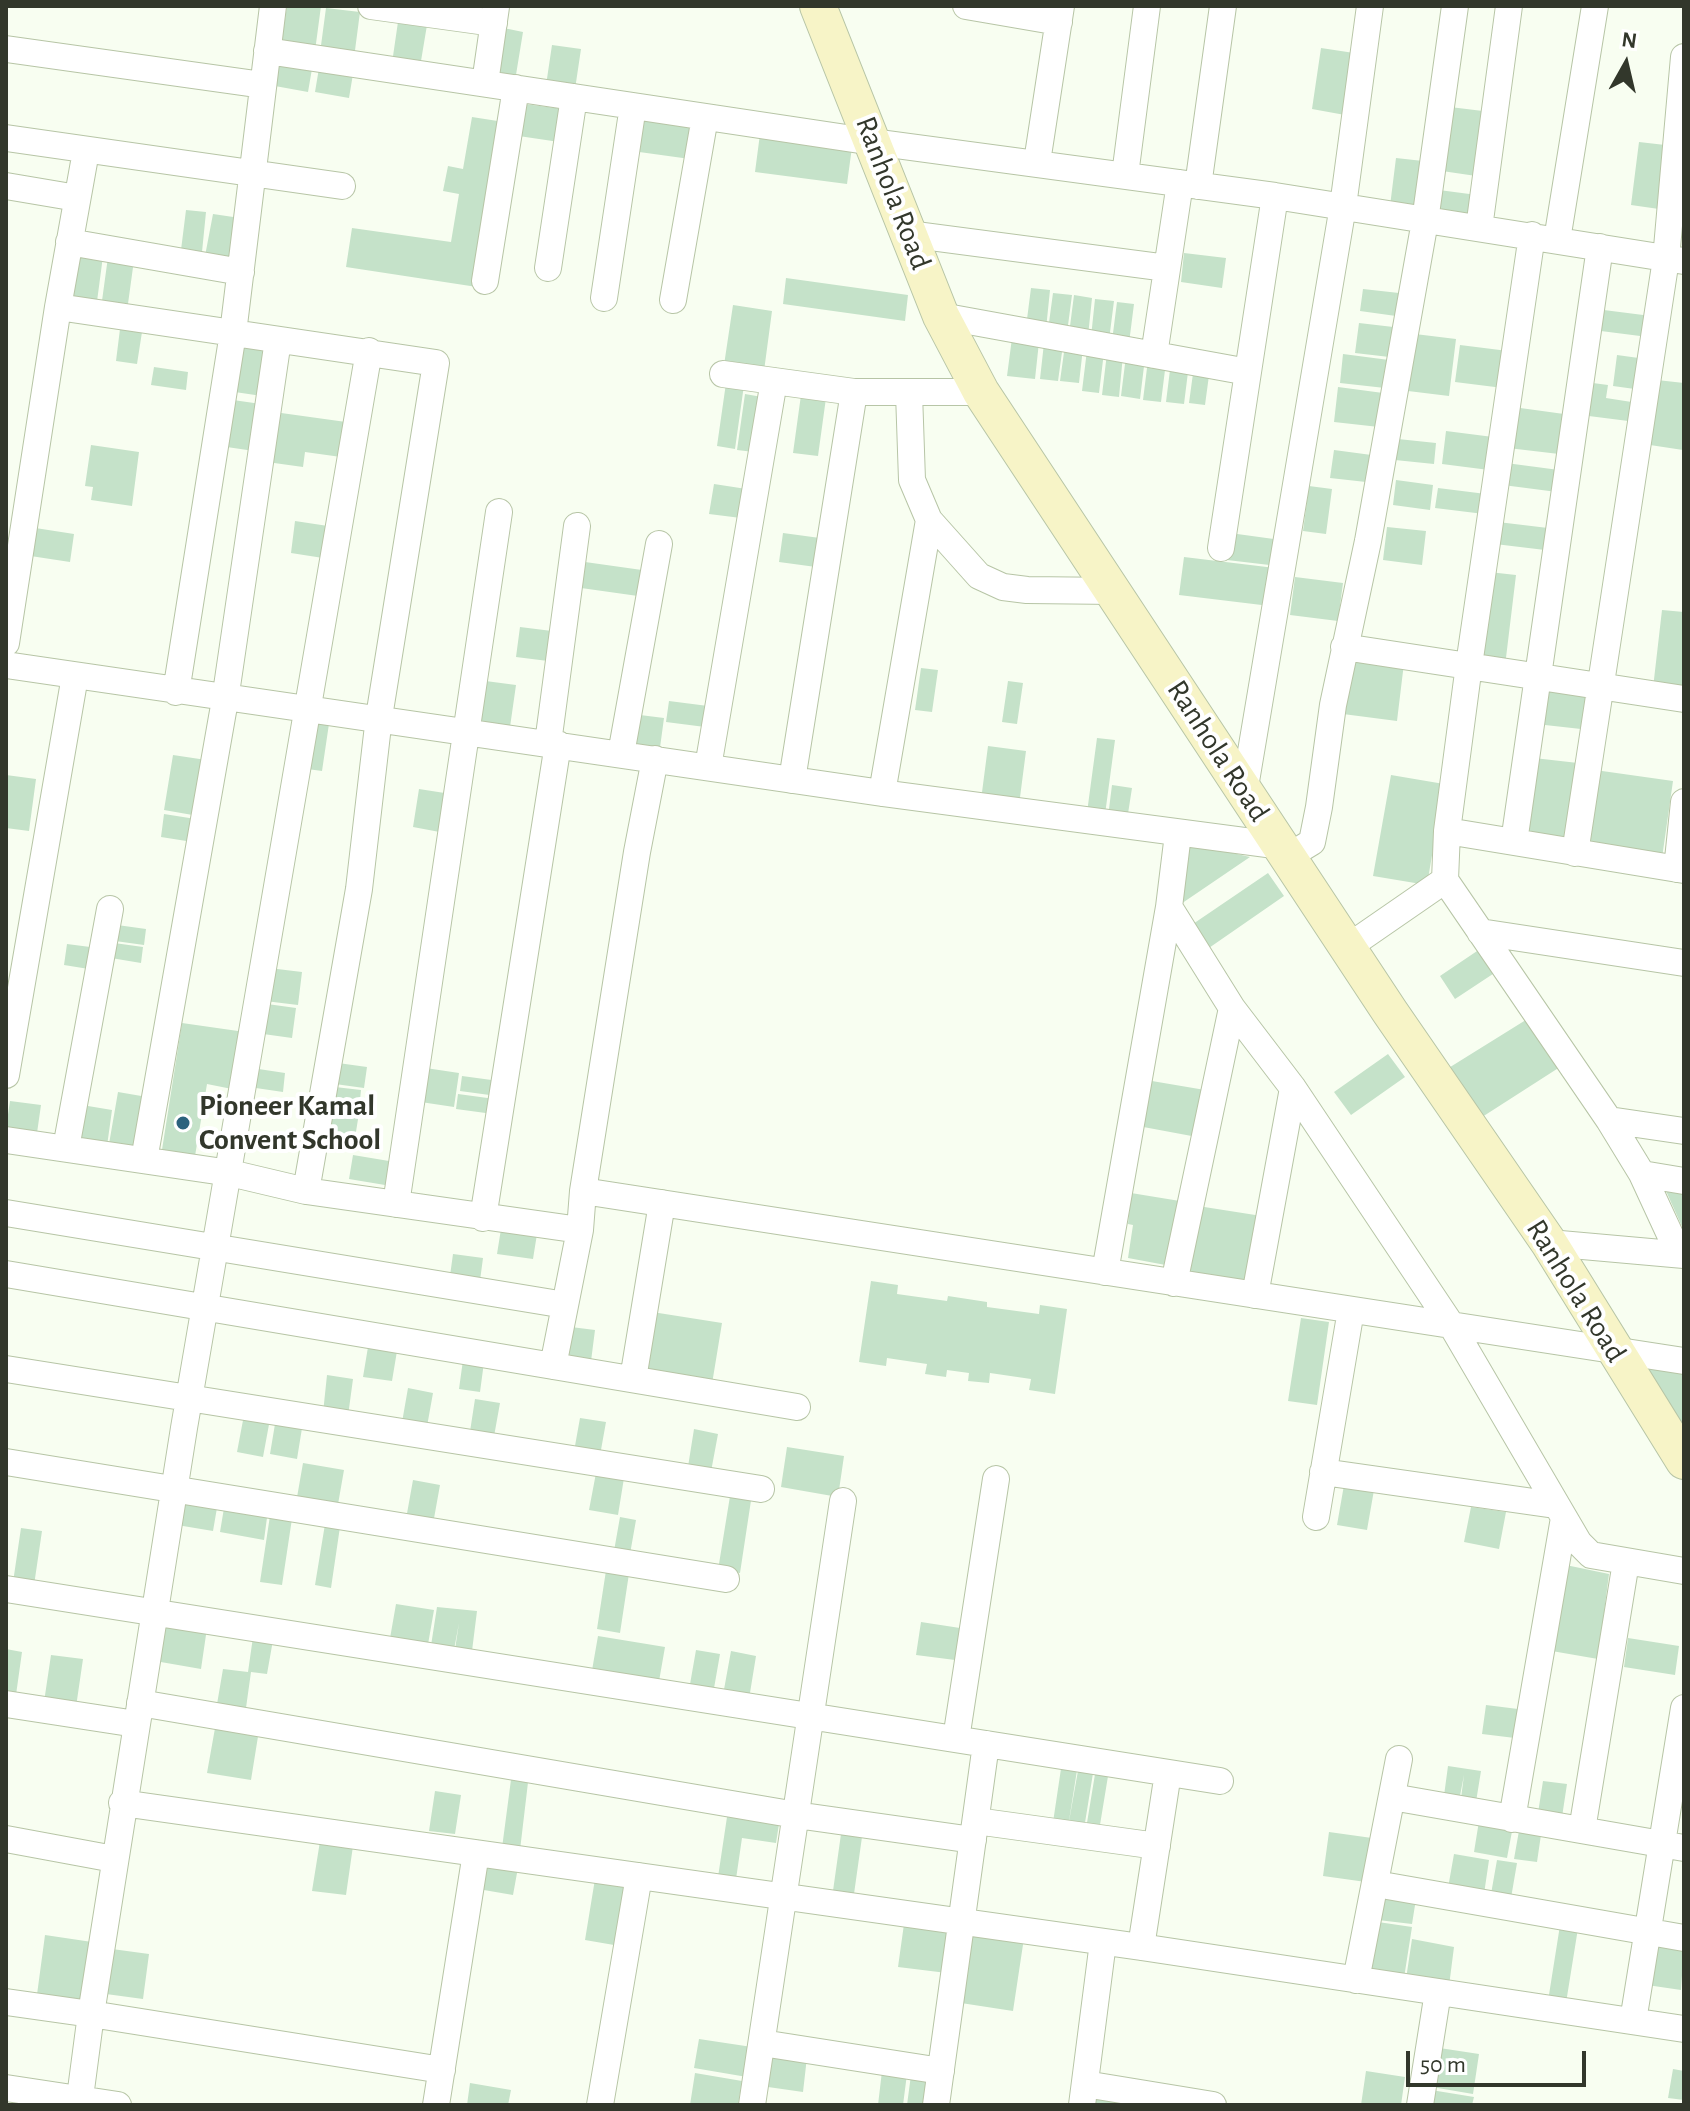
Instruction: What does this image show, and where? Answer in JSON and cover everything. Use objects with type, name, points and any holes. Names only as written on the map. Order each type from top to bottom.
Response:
[{"type":"street","points":[[176,692],[233,333],[273,6]]},
{"type":"street","points":[[371,6],[495,14],[485,83]]},
{"type":"street","name":"Ranhola Road","points":[[818,6],[941,316],[981,392],[1116,591],[1244,793],[1549,1243],[1612,1351],[1684,1461]]},
{"type":"street","points":[[966,6],[1060,14],[1037,162]]},
{"type":"street","points":[[1125,175],[1147,6]]},
{"type":"street","points":[[1154,355],[1167,268],[1189,184],[1223,6]]},
{"type":"street","points":[[1244,793],[1343,206],[1370,6]]},
{"type":"street","points":[[6,665],[225,700],[379,717],[1286,851],[1312,842],[1344,647],[1368,541],[1425,221],[1455,6]]},
{"type":"street","points":[[1479,228],[1509,6]]},
{"type":"street","points":[[1595,6],[1545,238],[1469,665],[1447,831],[1445,880],[1609,1120],[1642,1174],[1681,1255]]},
{"type":"street","points":[[6,49],[263,85]]},
{"type":"street","points":[[267,51],[873,142],[1343,206],[1675,260]]},
{"type":"street","points":[[1575,853],[1602,689],[1614,588],[1675,260],[1684,57]]},
{"type":"street","points":[[485,281],[516,88]]},
{"type":"street","points":[[548,268],[574,97]]},
{"type":"street","points":[[604,298],[633,106]]},
{"type":"street","points":[[673,300],[705,117]]},
{"type":"street","points":[[6,138],[342,186]]},
{"type":"street","points":[[6,643],[58,307],[86,151]]},
{"type":"street","points":[[7,192],[77,198]]},
{"type":"street","points":[[1221,548],[1275,196]]},
{"type":"street","points":[[908,234],[1167,268]]},
{"type":"street","points":[[69,242],[241,272]]},
{"type":"street","points":[[1514,842],[1600,247]]},
{"type":"street","points":[[58,307],[436,363],[379,717],[359,889],[306,1191]]},
{"type":"street","points":[[941,316],[1248,372]]},
{"type":"street","points":[[144,1160],[225,700],[278,340]]},
{"type":"street","points":[[79,2102],[122,1803],[189,1397],[230,1173],[369,351]]},
{"type":"street","points":[[723,374],[854,392],[981,392]]},
{"type":"street","points":[[708,767],[774,381]]},
{"type":"street","points":[[792,780],[854,392]]},
{"type":"street","points":[[909,393],[912,480],[929,520],[979,576],[1003,587],[1116,591]]},
{"type":"street","points":[[396,1204],[499,512]]},
{"type":"street","points":[[882,793],[929,520]]},
{"type":"street","points":[[483,1218],[553,744],[577,526]]},
{"type":"street","points":[[621,754],[659,544]]},
{"type":"street","points":[[1344,647],[1602,689],[1684,699]]},
{"type":"street","points":[[6,1075],[75,676]]},
{"type":"street","points":[[553,1366],[580,1230],[583,1191],[634,867],[655,759]]},
{"type":"street","points":[[1447,831],[1680,870],[1684,802]]},
{"type":"street","points":[[1105,1272],[1169,907],[1178,834]]},
{"type":"street","points":[[1348,947],[1445,880]]},
{"type":"street","points":[[1169,907],[1232,1008],[1293,1088],[1452,1326],[1559,1512],[1591,1555],[1684,1571]]},
{"type":"street","points":[[66,1148],[110,909]]},
{"type":"street","points":[[1480,932],[1684,963]]},
{"type":"street","points":[[1174,1283],[1232,1008]]},
{"type":"street","points":[[1255,1295],[1293,1088]]},
{"type":"street","points":[[1609,1120],[1684,1131]]},
{"type":"street","points":[[6,1140],[230,1173],[306,1191],[580,1230]]},
{"type":"street","points":[[1642,1174],[1684,1181]]},
{"type":"street","points":[[583,1191],[1684,1361]]},
{"type":"street","points":[[633,1379],[662,1203]]},
{"type":"street","points":[[6,1213],[565,1305]]},
{"type":"street","points":[[1549,1243],[1681,1255]]},
{"type":"street","points":[[6,1274],[797,1407]]},
{"type":"street","points":[[1316,1517],[1351,1310]]},
{"type":"street","points":[[6,1369],[761,1489]]},
{"type":"street","points":[[6,1462],[726,1579]]},
{"type":"street","points":[[1323,1472],[1559,1512]]},
{"type":"street","points":[[956,1739],[996,1479]]},
{"type":"street","points":[[752,2105],[843,1501]]},
{"type":"street","points":[[1512,1819],[1559,1512]]},
{"type":"street","points":[[1582,1830],[1626,1562]]},
{"type":"street","points":[[6,1589],[1220,1781]]},
{"type":"street","points":[[6,1704],[138,1713],[796,1815],[1157,1846]]},
{"type":"street","points":[[1633,2021],[1647,1932],[1673,1845],[1684,1708]]},
{"type":"street","points":[[936,2105],[986,1744]]},
{"type":"street","points":[[1356,1980],[1399,1759]]},
{"type":"street","points":[[1141,1947],[1168,1773]]},
{"type":"street","points":[[1392,1797],[1673,1845]]},
{"type":"street","points":[[122,1803],[1141,1947],[1684,2029]]},
{"type":"street","points":[[6,1839],[114,1859]]},
{"type":"street","points":[[436,2105],[476,1853]]},
{"type":"street","points":[[600,2105],[639,1876]]},
{"type":"street","points":[[1376,1884],[1684,1938]]},
{"type":"street","points":[[1103,1942],[1084,2094],[1213,2105]]},
{"type":"street","points":[[1420,2105],[1438,1992]]},
{"type":"street","points":[[6,2002],[442,2070]]},
{"type":"street","points":[[762,2043],[941,2071]]},
{"type":"street","points":[[6,2088],[79,2102],[118,2105]]},
{"type":"building","points":[[287,6],[321,6],[315,51],[281,47]]},
{"type":"building","points":[[326,8],[360,12],[354,58],[320,53]]},
{"type":"building","points":[[399,15],[428,19],[420,67],[392,63]]},
{"type":"building","points":[[499,27],[523,32],[514,87],[490,82]]},
{"type":"building","points":[[552,45],[581,49],[574,96],[545,92]]},
{"type":"building","points":[[1321,48],[1354,53],[1345,115],[1312,109]]},
{"type":"building","points":[[280,57],[313,63],[308,92],[275,86]]},
{"type":"building","points":[[319,68],[353,74],[349,98],[315,92]]},
{"type":"building","points":[[517,103],[571,110],[566,143],[512,135]]},
{"type":"building","points":[[1450,107],[1491,112],[1483,177],[1442,171]]},
{"type":"building","points":[[637,115],[695,124],[690,159],[632,151]]},
{"type":"building","points":[[472,117],[504,122],[477,287],[346,267],[352,228],[451,242],[459,194],[443,191],[448,166],[463,169]]},
{"type":"building","points":[[760,134],[852,147],[847,184],[755,172]]},
{"type":"building","points":[[1639,142],[1674,146],[1666,210],[1631,205]]},
{"type":"building","points":[[1396,158],[1432,162],[1425,218],[1389,214]]},
{"type":"building","points":[[1439,190],[1477,195],[1473,223],[1436,218]]},
{"type":"building","points":[[186,210],[206,212],[202,252],[181,250]]},
{"type":"building","points":[[213,214],[240,218],[233,261],[205,256]]},
{"type":"building","points":[[78,252],[103,256],[96,309],[71,306]]},
{"type":"building","points":[[1184,253],[1226,258],[1222,288],[1181,282]]},
{"type":"building","points":[[108,257],[134,260],[127,311],[101,308]]},
{"type":"building","points":[[786,278],[908,295],[905,321],[783,304]]},
{"type":"building","points":[[1031,288],[1050,290],[1046,329],[1026,327]]},
{"type":"building","points":[[1363,289],[1399,293],[1396,316],[1360,311]]},
{"type":"building","points":[[1053,293],[1072,295],[1067,333],[1048,330]]},
{"type":"building","points":[[1074,295],[1092,298],[1088,336],[1069,334]]},
{"type":"building","points":[[1095,299],[1114,301],[1109,340],[1091,337]]},
{"type":"building","points":[[1117,302],[1134,304],[1129,343],[1112,341]]},
{"type":"building","points":[[733,305],[772,311],[764,371],[724,365]]},
{"type":"building","points":[[1596,309],[1651,316],[1648,337],[1593,330]]},
{"type":"building","points":[[1359,323],[1402,328],[1398,358],[1355,353]]},
{"type":"building","points":[[120,329],[142,332],[137,364],[116,361]]},
{"type":"building","points":[[1415,334],[1456,339],[1449,396],[1408,391]]},
{"type":"building","points":[[1012,338],[1039,342],[1035,379],[1007,376]]},
{"type":"building","points":[[1044,343],[1063,345],[1058,381],[1040,379]]},
{"type":"building","points":[[1065,345],[1083,348],[1079,383],[1060,381]]},
{"type":"building","points":[[1460,345],[1508,351],[1503,388],[1455,382]]},
{"type":"building","points":[[234,347],[268,351],[262,396],[228,391]]},
{"type":"building","points":[[1087,350],[1104,352],[1099,393],[1082,391]]},
{"type":"building","points":[[1107,353],[1123,355],[1119,397],[1102,395]]},
{"type":"building","points":[[1343,354],[1389,360],[1385,388],[1340,383]]},
{"type":"building","points":[[1617,355],[1646,359],[1642,390],[1613,386]]},
{"type":"building","points":[[1126,356],[1145,358],[1140,399],[1121,396]]},
{"type":"building","points":[[1148,360],[1166,362],[1161,402],[1143,400]]},
{"type":"building","points":[[1171,362],[1189,364],[1184,404],[1166,402]]},
{"type":"building","points":[[1194,366],[1210,368],[1205,405],[1189,403]]},
{"type":"building","points":[[154,367],[188,372],[186,390],[151,385]]},
{"type":"building","points":[[1657,380],[1684,383],[1683,450],[1650,445]]},
{"type":"building","points":[[1585,382],[1608,385],[1606,398],[1638,403],[1636,422],[1581,415]]},
{"type":"building","points":[[726,383],[744,385],[735,449],[717,446]]},
{"type":"building","points":[[1338,387],[1383,393],[1379,427],[1334,422]]},
{"type":"building","points":[[745,394],[762,397],[754,452],[737,450]]},
{"type":"building","points":[[801,395],[826,398],[818,456],[793,453]]},
{"type":"building","points":[[226,399],[261,404],[254,451],[220,446]]},
{"type":"building","points":[[1513,407],[1564,414],[1559,454],[1508,448]]},
{"type":"building","points":[[274,412],[346,422],[341,457],[305,452],[303,467],[267,462]]},
{"type":"building","points":[[1446,431],[1493,437],[1489,470],[1442,464]]},
{"type":"building","points":[[1398,439],[1436,443],[1434,464],[1395,460]]},
{"type":"building","points":[[91,445],[139,452],[132,506],[91,500],[93,487],[85,486]]},
{"type":"building","points":[[1334,450],[1379,456],[1375,483],[1330,478]]},
{"type":"building","points":[[1506,463],[1559,470],[1557,492],[1503,485]]},
{"type":"building","points":[[1396,480],[1433,485],[1430,510],[1393,505]]},
{"type":"building","points":[[714,484],[753,490],[749,519],[709,514]]},
{"type":"building","points":[[1309,486],[1332,489],[1326,534],[1303,531]]},
{"type":"building","points":[[1438,488],[1486,494],[1484,514],[1435,508]]},
{"type":"building","points":[[295,521],[328,526],[323,558],[291,553]]},
{"type":"building","points":[[1498,522],[1548,528],[1545,550],[1495,544]]},
{"type":"building","points":[[29,527],[74,534],[70,562],[24,555]]},
{"type":"building","points":[[1387,527],[1426,531],[1422,565],[1383,560]]},
{"type":"building","points":[[783,533],[820,538],[816,567],[779,562]]},
{"type":"building","points":[[1230,533],[1281,540],[1278,566],[1227,560]]},
{"type":"building","points":[[1184,557],[1275,568],[1270,606],[1179,595]]},
{"type":"building","points":[[578,561],[649,571],[645,597],[574,587]]},
{"type":"building","points":[[1489,572],[1516,575],[1505,666],[1478,662]]},
{"type":"building","points":[[1295,577],[1343,583],[1338,621],[1290,615]]},
{"type":"building","points":[[1662,610],[1684,612],[1684,692],[1653,688]]},
{"type":"building","points":[[520,627],[560,632],[556,662],[516,657]]},
{"type":"building","points":[[1350,656],[1404,663],[1397,721],[1343,714]]},
{"type":"building","points":[[921,668],[938,670],[932,712],[915,710]]},
{"type":"building","points":[[478,680],[516,685],[510,727],[472,722]]},
{"type":"building","points":[[1008,681],[1023,683],[1017,724],[1002,722]]},
{"type":"building","points":[[1541,690],[1594,696],[1590,730],[1536,724]]},
{"type":"building","points":[[669,701],[708,706],[705,727],[666,722]]},
{"type":"building","points":[[307,714],[330,717],[322,771],[300,768]]},
{"type":"building","points":[[632,714],[664,718],[659,755],[626,751]]},
{"type":"building","points":[[1097,738],[1115,740],[1104,822],[1086,820]]},
{"type":"building","points":[[988,746],[1026,751],[1019,805],[981,800]]},
{"type":"building","points":[[173,755],[213,761],[204,817],[164,810]]},
{"type":"building","points":[[1534,758],[1578,763],[1568,844],[1524,839]]},
{"type":"building","points":[[1595,770],[1673,781],[1661,865],[1584,854]]},
{"type":"building","points":[[6,775],[36,779],[29,831],[6,828]]},
{"type":"building","points":[[1391,775],[1444,784],[1427,885],[1373,876]]},
{"type":"building","points":[[1112,785],[1132,788],[1127,820],[1108,817]]},
{"type":"building","points":[[419,789],[451,794],[445,833],[413,827]]},
{"type":"building","points":[[164,814],[202,820],[199,843],[161,837]]},
{"type":"building","points":[[1185,842],[1250,857],[1175,908]]},
{"type":"building","points":[[1268,873],[1284,896],[1206,950],[1190,926]]},
{"type":"building","points":[[110,924],[146,929],[144,945],[108,940]]},
{"type":"building","points":[[107,942],[143,947],[141,963],[105,957]]},
{"type":"building","points":[[67,944],[98,948],[95,970],[64,965]]},
{"type":"building","points":[[1486,945],[1502,968],[1455,999],[1440,976]]},
{"type":"building","points":[[269,968],[302,972],[298,1005],[265,1001]]},
{"type":"building","points":[[260,1003],[296,1008],[292,1038],[256,1033]]},
{"type":"building","points":[[1529,1018],[1560,1067],[1479,1119],[1447,1069]]},
{"type":"building","name":"Pioneer Kamal Convent School","points":[[182,1023],[252,1033],[242,1091],[207,1084],[194,1162],[161,1156]]},
{"type":"building","points":[[1388,1054],[1405,1077],[1351,1115],[1334,1092]]},
{"type":"building","points":[[338,1063],[367,1067],[364,1088],[335,1084]]},
{"type":"building","points":[[419,1067],[459,1073],[454,1107],[414,1101]]},
{"type":"building","points":[[252,1068],[285,1073],[283,1092],[249,1087]]},
{"type":"building","points":[[462,1076],[499,1081],[497,1096],[460,1091]]},
{"type":"building","points":[[1146,1080],[1205,1090],[1197,1137],[1138,1126]]},
{"type":"building","points":[[335,1087],[361,1090],[359,1110],[332,1106]]},
{"type":"building","points":[[118,1092],[153,1098],[144,1150],[109,1144]]},
{"type":"building","points":[[458,1094],[495,1099],[493,1114],[456,1109]]},
{"type":"building","points":[[10,1101],[41,1105],[37,1133],[6,1128]]},
{"type":"building","points":[[82,1105],[112,1110],[107,1146],[76,1141]]},
{"type":"building","points":[[330,1109],[359,1113],[355,1138],[326,1134]]},
{"type":"building","points":[[353,1155],[395,1162],[391,1186],[349,1179]]},
{"type":"building","points":[[1666,1191],[1684,1193],[1684,1231]]},
{"type":"building","points":[[1131,1193],[1186,1202],[1171,1266],[1128,1258],[1133,1225],[1128,1224]]},
{"type":"building","points":[[1198,1206],[1268,1217],[1257,1283],[1187,1272]]},
{"type":"building","points":[[501,1229],[537,1234],[533,1259],[497,1254]]},
{"type":"building","points":[[453,1254],[483,1258],[479,1288],[449,1283]]},
{"type":"building","points":[[871,1281],[898,1285],[897,1294],[947,1301],[948,1296],[987,1302],[987,1307],[1039,1314],[1040,1305],[1067,1309],[1055,1394],[1029,1390],[1031,1379],[990,1373],[989,1383],[968,1381],[969,1373],[947,1370],[946,1377],[925,1374],[927,1364],[887,1358],[886,1366],[859,1362]]},
{"type":"building","points":[[646,1311],[722,1323],[712,1384],[636,1372]]},
{"type":"building","points":[[1301,1318],[1329,1322],[1317,1405],[1288,1401]]},
{"type":"building","points":[[563,1326],[595,1330],[590,1369],[558,1365]]},
{"type":"building","points":[[368,1347],[397,1351],[392,1381],[363,1377]]},
{"type":"building","points":[[1639,1358],[1684,1365],[1684,1440]]},
{"type":"building","points":[[463,1360],[484,1362],[480,1392],[459,1389]]},
{"type":"building","points":[[327,1375],[353,1379],[348,1416],[323,1413]]},
{"type":"building","points":[[408,1388],[433,1393],[426,1432],[401,1428]]},
{"type":"building","points":[[475,1399],[500,1403],[493,1442],[469,1438]]},
{"type":"building","points":[[244,1415],[270,1419],[263,1457],[237,1452]]},
{"type":"building","points":[[276,1418],[303,1422],[297,1459],[270,1454]]},
{"type":"building","points":[[580,1418],[606,1422],[599,1461],[573,1457]]},
{"type":"building","points":[[694,1429],[718,1434],[710,1477],[687,1473]]},
{"type":"building","points":[[787,1447],[844,1456],[838,1497],[781,1487]]},
{"type":"building","points":[[303,1463],[344,1470],[337,1510],[296,1503]]},
{"type":"building","points":[[596,1473],[624,1478],[618,1515],[589,1510]]},
{"type":"building","points":[[413,1480],[440,1485],[433,1524],[406,1519]]},
{"type":"building","points":[[1344,1485],[1374,1490],[1367,1530],[1337,1525]]},
{"type":"building","points":[[731,1490],[752,1494],[740,1573],[718,1570]]},
{"type":"building","points":[[182,1495],[218,1502],[213,1531],[177,1525]]},
{"type":"building","points":[[225,1502],[268,1510],[264,1540],[220,1532]]},
{"type":"building","points":[[1471,1507],[1506,1512],[1499,1549],[1464,1542]]},
{"type":"building","points":[[271,1509],[293,1512],[282,1585],[260,1582]]},
{"type":"building","points":[[620,1517],[636,1520],[630,1554],[614,1551]]},
{"type":"building","points":[[326,1518],[341,1520],[331,1588],[315,1585]]},
{"type":"building","points":[[21,1528],[42,1531],[33,1592],[12,1589]]},
{"type":"building","points":[[607,1564],[630,1567],[620,1633],[597,1629]]},
{"type":"building","points":[[1561,1564],[1609,1574],[1598,1659],[1546,1650]]},
{"type":"building","points":[[396,1604],[434,1610],[427,1650],[389,1644]]},
{"type":"building","points":[[437,1607],[477,1611],[471,1659],[454,1656],[459,1623],[453,1655],[430,1652]]},
{"type":"building","points":[[162,1621],[207,1628],[201,1669],[155,1661]]},
{"type":"building","points":[[921,1622],[960,1628],[955,1660],[916,1655]]},
{"type":"building","points":[[598,1636],[665,1647],[658,1687],[591,1676]]},
{"type":"building","points":[[253,1637],[273,1640],[267,1674],[251,1672],[245,1715],[216,1710],[223,1669],[248,1672]]},
{"type":"building","points":[[1628,1638],[1679,1646],[1675,1675],[1624,1667]]},
{"type":"building","points":[[6,1649],[22,1652],[15,1702],[6,1701]]},
{"type":"building","points":[[696,1650],[720,1654],[713,1694],[689,1690]]},
{"type":"building","points":[[731,1651],[756,1656],[749,1699],[723,1695]]},
{"type":"building","points":[[51,1655],[83,1659],[76,1707],[44,1702]]},
{"type":"building","points":[[1486,1705],[1518,1709],[1515,1738],[1482,1734]]},
{"type":"building","points":[[217,1717],[260,1724],[251,1780],[207,1773]]},
{"type":"building","points":[[1062,1762],[1078,1764],[1068,1827],[1079,1765],[1094,1767],[1083,1835],[1052,1829]]},
{"type":"building","points":[[1448,1766],[1481,1771],[1475,1808],[1460,1806],[1464,1775],[1458,1806],[1443,1803]]},
{"type":"building","points":[[1096,1768],[1109,1770],[1098,1837],[1085,1835]]},
{"type":"building","points":[[512,1772],[529,1774],[520,1850],[502,1848]]},
{"type":"building","points":[[1543,1781],[1567,1784],[1562,1817],[1538,1813]]},
{"type":"building","points":[[435,1791],[461,1795],[455,1834],[429,1831]]},
{"type":"building","points":[[727,1817],[779,1824],[776,1843],[742,1838],[736,1879],[718,1877]]},
{"type":"building","points":[[1479,1821],[1513,1826],[1507,1858],[1474,1852]]},
{"type":"building","points":[[1520,1825],[1542,1828],[1537,1862],[1514,1859]]},
{"type":"building","points":[[1329,1832],[1372,1838],[1366,1882],[1323,1876]]},
{"type":"building","points":[[841,1834],[862,1837],[853,1901],[832,1898]]},
{"type":"building","points":[[321,1835],[354,1839],[346,1895],[312,1891]]},
{"type":"building","points":[[1454,1854],[1489,1860],[1484,1894],[1448,1888]]},
{"type":"building","points":[[484,1856],[519,1862],[513,1895],[478,1889]]},
{"type":"building","points":[[1497,1860],[1517,1863],[1511,1898],[1491,1894]]},
{"type":"building","points":[[595,1879],[625,1884],[614,1945],[585,1940]]},
{"type":"building","points":[[1382,1895],[1416,1899],[1412,1924],[1378,1920]]},
{"type":"building","points":[[1561,1919],[1579,1922],[1566,2003],[1548,2001]]},
{"type":"building","points":[[1378,1922],[1412,1927],[1404,1978],[1371,1974]]},
{"type":"building","points":[[904,1924],[960,1931],[955,1974],[898,1967]]},
{"type":"building","points":[[971,1930],[1024,1938],[1013,2011],[961,2003]]},
{"type":"building","points":[[45,1935],[92,1942],[84,2008],[36,2002]]},
{"type":"building","points":[[1412,1939],[1454,1947],[1449,1986],[1406,1979]]},
{"type":"building","points":[[1654,1941],[1684,1946],[1681,1990],[1647,1985]]},
{"type":"building","points":[[112,1949],[149,1954],[143,1999],[106,1994]]},
{"type":"building","points":[[699,2039],[752,2047],[747,2077],[694,2068]]},
{"type":"building","points":[[1433,2047],[1479,2054],[1473,2094],[1426,2086]]},
{"type":"building","points":[[766,2052],[807,2057],[803,2092],[761,2086]]},
{"type":"building","points":[[1673,2069],[1684,2071],[1684,2100],[1668,2098]]},
{"type":"building","points":[[882,2071],[907,2074],[903,2105],[878,2105]]},
{"type":"building","points":[[1366,2071],[1405,2077],[1401,2105],[1361,2105]]},
{"type":"building","points":[[695,2073],[742,2081],[738,2105],[690,2105]]},
{"type":"building","points":[[911,2075],[934,2078],[929,2105],[907,2105]]},
{"type":"building","points":[[470,2083],[511,2090],[508,2105],[467,2105]]},
{"type":"building","points":[[1425,2089],[1474,2097],[1472,2105],[1422,2105]]},
{"type":"building","points":[[1092,2099],[1127,2103],[1127,2105],[1091,2105]]},
{"type":"place","name":"Pioneer Kamal Convent School","points":[[183,1123]]}]
